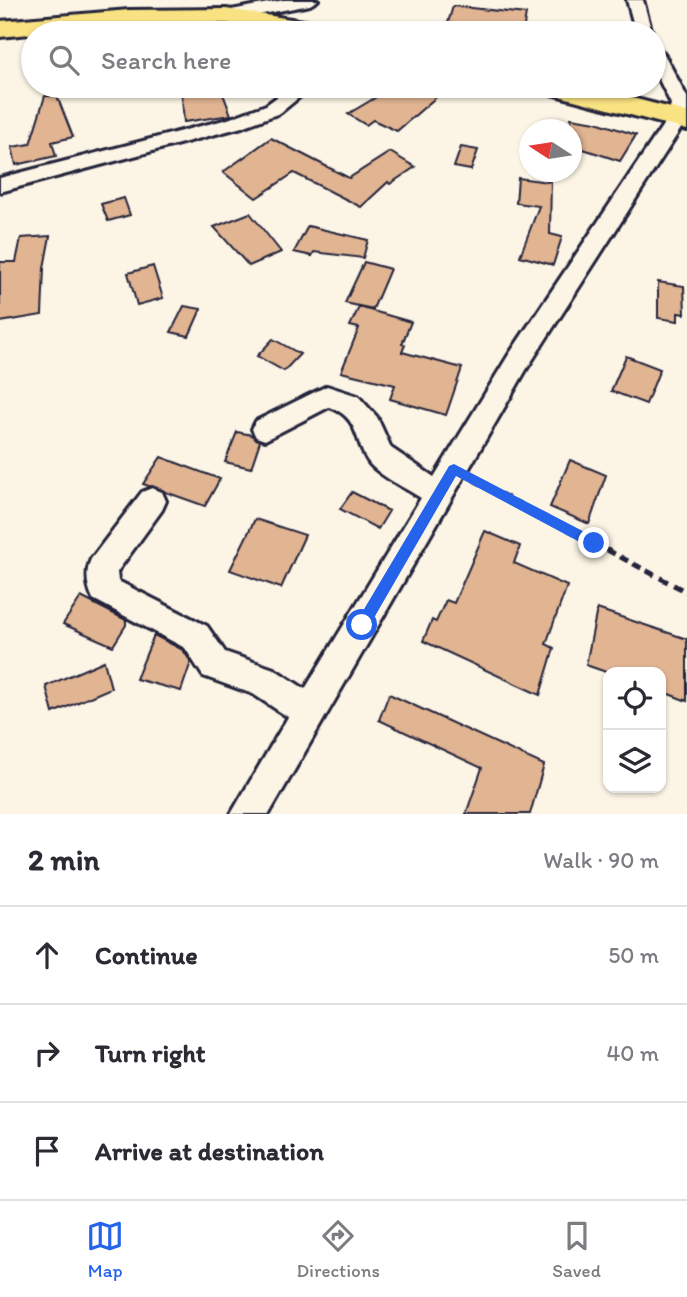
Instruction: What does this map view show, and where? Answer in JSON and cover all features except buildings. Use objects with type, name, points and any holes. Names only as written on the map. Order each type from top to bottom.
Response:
[{"type":"highway","points":[[86,21],[129,17],[226,16],[257,21]]},
{"type":"highway","points":[[0,29],[21,27]]},
{"type":"highway","points":[[619,98],[684,110]]},
{"type":"street","points":[[226,16],[310,0]]},
{"type":"street","points":[[635,0],[641,21]]},
{"type":"street","points":[[249,814],[546,318],[684,110],[666,75]]},
{"type":"street","points":[[0,184],[244,120],[273,109],[288,98]]},
{"type":"street","points":[[265,429],[327,397],[349,402],[368,425],[380,456],[439,495]]},
{"type":"street","points":[[152,501],[102,569],[104,589],[153,617],[196,637],[214,665],[262,681],[311,713]]},
{"type":"path","points":[[454,469],[687,592]]},
{"type":"route","points":[[362,625],[454,469],[594,543]]}]
